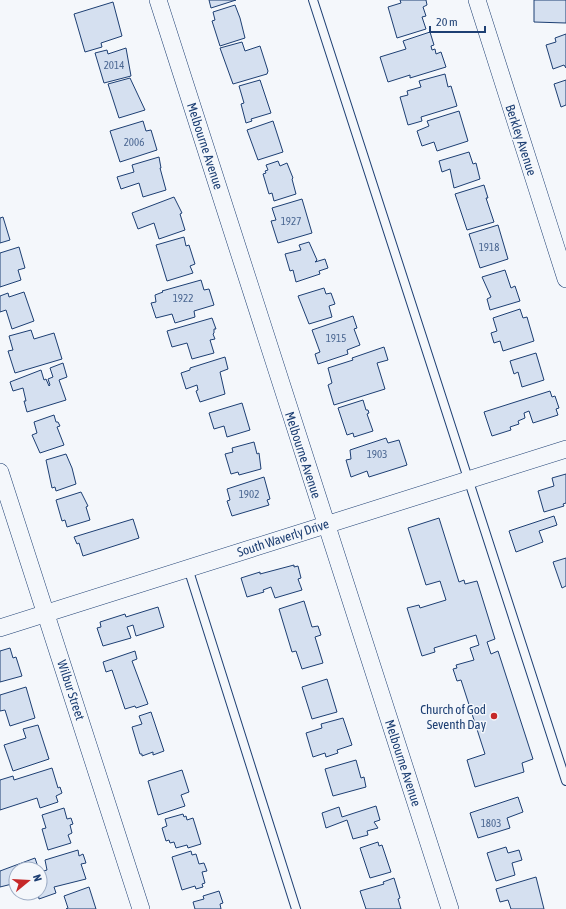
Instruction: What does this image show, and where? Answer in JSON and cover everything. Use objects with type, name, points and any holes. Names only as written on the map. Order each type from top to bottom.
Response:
[{"type":"street","name":"Melbourne Avenue","points":[[158,0],[450,909]]},
{"type":"street","name":"Berkley Avenue","points":[[477,0],[566,280]]},
{"type":"street","name":"South Waverly Drive","points":[[0,628],[566,448]]},
{"type":"street","name":"Wilbur Street","points":[[0,472],[141,909]]},
{"type":"lane","points":[[313,0],[566,781]]},
{"type":"lane","points":[[188,568],[296,909]]},
{"type":"building","points":[[209,0],[236,0],[211,8]]},
{"type":"building","points":[[400,0],[426,0],[427,5],[423,7],[426,16],[422,17],[426,29],[397,38],[388,7],[401,3]]},
{"type":"building","points":[[534,0],[566,0],[566,23],[534,22]]},
{"type":"building","points":[[113,2],[122,36],[101,43],[102,47],[85,52],[74,14]]},
{"type":"building","points":[[235,5],[245,38],[220,46],[212,21],[215,20],[213,12]]},
{"type":"building","points":[[430,32],[434,45],[431,46],[432,50],[435,49],[436,54],[441,52],[446,67],[410,78],[410,75],[388,82],[380,57],[406,49],[403,41]]},
{"type":"building","points":[[566,34],[566,68],[564,65],[553,69],[546,45],[556,42],[555,38]]},
{"type":"building","points":[[242,42],[245,51],[260,46],[268,71],[267,74],[233,84],[220,48]]},
{"type":"building","points":[[126,48],[131,76],[104,83],[95,53],[107,50],[108,54]]},
{"type":"building","points":[[445,74],[448,87],[451,86],[457,106],[421,117],[422,121],[408,125],[400,97],[408,95],[407,91],[421,87],[419,81]]},
{"type":"building","points":[[130,78],[145,110],[119,118],[108,84]]},
{"type":"building","points":[[260,80],[271,113],[251,119],[252,121],[246,123],[241,104],[244,103],[239,86]]},
{"type":"building","points":[[566,80],[566,105],[561,107],[554,84]]},
{"type":"building","points":[[459,111],[468,141],[437,151],[434,142],[422,146],[417,131],[429,126],[427,121]]},
{"type":"building","points":[[143,121],[146,131],[151,130],[157,150],[120,162],[110,131]]},
{"type":"building","points":[[273,121],[283,152],[258,160],[247,130]]},
{"type":"building","points":[[469,152],[473,164],[476,163],[480,179],[454,188],[450,169],[442,172],[439,161]]},
{"type":"building","points":[[159,157],[160,168],[166,190],[143,197],[139,183],[121,189],[117,177],[134,172],[132,165]]},
{"type":"building","points":[[278,161],[280,166],[287,163],[293,178],[296,194],[274,201],[272,193],[269,194],[263,174],[268,170],[266,165]]},
{"type":"building","points":[[484,185],[488,198],[486,198],[494,222],[467,230],[455,194]]},
{"type":"building","points":[[174,197],[182,213],[180,214],[185,230],[159,239],[154,223],[138,229],[132,213]]},
{"type":"building","points":[[302,199],[312,233],[278,243],[271,221],[276,220],[272,208]]},
{"type":"building","points":[[3,217],[10,240],[0,243],[0,218]]},
{"type":"building","points":[[498,225],[508,259],[480,268],[469,234]]},
{"type":"building","points":[[184,237],[186,246],[189,245],[195,264],[190,266],[193,273],[167,281],[156,245]]},
{"type":"building","points":[[309,242],[317,260],[315,262],[325,259],[328,268],[319,271],[320,274],[296,282],[293,270],[290,271],[285,254],[301,250],[299,245]]},
{"type":"building","points":[[19,247],[25,268],[18,270],[21,280],[0,287],[0,253]]},
{"type":"building","points":[[505,270],[511,288],[515,286],[520,301],[490,310],[487,299],[491,297],[482,277]]},
{"type":"building","points":[[201,280],[204,290],[209,289],[214,305],[194,311],[195,317],[175,323],[172,314],[156,318],[151,303],[156,302],[155,295],[163,292],[162,291]]},
{"type":"building","points":[[324,288],[326,294],[331,293],[335,304],[329,306],[332,317],[309,324],[298,296]]},
{"type":"building","points":[[24,292],[34,321],[12,329],[6,310],[0,312],[0,296],[8,293],[9,297]]},
{"type":"building","points":[[520,309],[523,318],[527,317],[534,341],[503,351],[500,341],[494,343],[491,333],[497,331],[493,318]]},
{"type":"building","points":[[353,316],[357,328],[354,329],[360,345],[347,350],[348,354],[318,364],[315,354],[320,352],[312,330]]},
{"type":"building","points":[[212,318],[216,329],[214,329],[213,334],[215,339],[210,340],[214,353],[192,359],[187,343],[172,347],[167,331]]},
{"type":"building","points":[[31,330],[34,339],[54,333],[62,359],[15,373],[8,351],[13,350],[9,336]]},
{"type":"building","points":[[384,347],[388,360],[377,363],[385,389],[334,405],[328,385],[332,383],[328,368],[353,360],[352,358]]},
{"type":"building","points":[[536,353],[544,380],[522,387],[518,372],[514,374],[510,361]]},
{"type":"building","points":[[225,357],[228,369],[220,372],[225,394],[200,402],[196,391],[198,390],[197,385],[186,389],[181,373],[190,370],[190,368]]},
{"type":"building","points":[[63,363],[67,377],[59,380],[66,400],[27,412],[23,388],[13,391],[10,382],[41,370],[44,380],[46,379],[49,386],[48,379],[53,377],[50,368]]},
{"type":"building","points":[[550,391],[552,397],[555,396],[559,408],[556,409],[558,415],[533,423],[529,411],[524,413],[525,418],[518,421],[519,424],[510,427],[511,430],[492,436],[484,412]]},
{"type":"building","points":[[363,400],[366,410],[368,410],[369,413],[367,414],[373,431],[354,437],[353,433],[347,435],[338,408]]},
{"type":"building","points":[[242,403],[250,430],[227,437],[224,426],[214,429],[209,413]]},
{"type":"building","points":[[54,415],[56,422],[58,422],[60,426],[57,427],[64,445],[40,453],[32,435],[37,433],[34,422]]},
{"type":"building","points":[[386,438],[388,443],[399,440],[407,465],[369,477],[367,471],[351,477],[346,460],[351,459],[350,450]]},
{"type":"building","points":[[254,442],[257,454],[259,453],[261,469],[239,475],[238,472],[231,474],[225,454],[233,452],[232,448]]},
{"type":"building","points":[[66,454],[72,468],[76,484],[56,491],[55,487],[52,488],[46,460]]},
{"type":"building","points":[[566,474],[566,503],[563,504],[564,506],[544,512],[538,491],[554,486],[552,478]]},
{"type":"building","points":[[264,477],[270,499],[267,500],[269,505],[232,516],[227,501],[230,500],[227,489]]},
{"type":"building","points":[[81,492],[88,506],[86,507],[90,520],[67,527],[65,520],[62,521],[56,500]]},
{"type":"building","points":[[554,516],[557,525],[539,531],[543,542],[516,552],[509,531]]},
{"type":"building","points":[[439,518],[459,582],[464,580],[465,584],[477,581],[495,639],[487,642],[491,654],[498,651],[533,759],[522,763],[524,772],[475,787],[467,760],[485,754],[461,680],[457,681],[453,669],[457,668],[456,665],[474,660],[470,648],[479,645],[476,635],[434,648],[435,652],[422,656],[407,608],[419,605],[420,608],[446,600],[440,581],[426,585],[408,528]]},
{"type":"building","points":[[133,519],[139,538],[83,556],[79,543],[77,544],[74,537]]},
{"type":"building","points":[[566,558],[566,586],[562,588],[553,562]]},
{"type":"building","points":[[294,565],[294,567],[298,566],[301,578],[298,579],[302,590],[275,598],[271,587],[263,590],[264,592],[247,597],[241,578],[260,572],[260,574]]},
{"type":"building","points":[[304,601],[312,627],[318,626],[321,635],[315,637],[323,663],[302,669],[296,651],[292,652],[279,609]]},
{"type":"building","points":[[158,607],[164,627],[136,636],[133,625],[127,627],[131,638],[103,646],[97,628],[101,627],[100,622],[125,614],[126,617]]},
{"type":"building","points":[[10,648],[13,658],[16,657],[22,676],[0,682],[0,651]]},
{"type":"building","points":[[135,651],[137,659],[132,661],[148,704],[136,708],[135,706],[125,709],[112,670],[106,672],[103,662]]},
{"type":"building","points":[[327,679],[337,712],[312,719],[302,687]]},
{"type":"building","points":[[26,687],[35,718],[10,726],[5,710],[0,711],[0,695]]},
{"type":"building","points":[[151,712],[164,751],[153,755],[153,752],[142,756],[142,754],[140,754],[132,727],[142,724],[139,716]]},
{"type":"building","points":[[343,718],[352,745],[337,750],[338,753],[326,757],[325,753],[313,757],[306,733],[322,728],[321,724]]},
{"type":"building","points":[[38,725],[49,759],[13,771],[4,745],[26,738],[23,729]]},
{"type":"building","points":[[356,760],[361,778],[364,777],[366,787],[333,796],[325,769]]},
{"type":"building","points":[[52,768],[58,788],[60,787],[62,793],[56,796],[58,802],[40,808],[37,798],[0,810],[0,780],[13,776],[14,780]]},
{"type":"building","points":[[182,770],[189,792],[181,795],[185,806],[158,815],[148,781]]},
{"type":"building","points":[[518,797],[523,812],[507,818],[510,828],[478,838],[470,813]]},
{"type":"building","points":[[376,806],[380,820],[374,822],[378,828],[367,831],[368,835],[353,839],[347,820],[326,828],[322,813],[339,807],[342,817]]},
{"type":"building","points":[[64,808],[67,819],[71,818],[73,824],[70,825],[72,833],[68,835],[71,843],[48,850],[42,829],[46,828],[42,815]]},
{"type":"building","points":[[183,814],[184,817],[186,816],[187,820],[193,818],[201,844],[188,848],[187,845],[176,848],[174,842],[170,843],[169,840],[166,841],[162,828],[167,826],[165,819]]},
{"type":"building","points":[[378,842],[379,846],[382,845],[391,872],[370,878],[360,848]]},
{"type":"building","points":[[506,847],[508,853],[519,850],[522,860],[512,863],[515,875],[496,881],[487,853]]},
{"type":"building","points":[[78,850],[79,856],[83,854],[86,863],[81,864],[86,879],[54,887],[56,893],[48,896],[48,861],[45,860]]},
{"type":"building","points":[[191,851],[192,855],[196,854],[199,864],[204,863],[207,871],[202,872],[205,883],[202,884],[203,887],[196,889],[195,886],[182,890],[172,857]]},
{"type":"building","points":[[35,858],[36,861],[27,861]]},
{"type":"building","points":[[8,868],[8,885],[0,887],[0,871]]},
{"type":"building","points":[[536,877],[544,909],[511,909],[508,900],[500,902],[496,889]]},
{"type":"building","points":[[394,878],[400,898],[398,899],[401,909],[366,909],[360,891],[384,884],[383,882]]},
{"type":"building","points":[[89,887],[96,909],[66,909],[68,908],[64,896]]},
{"type":"building","points":[[219,891],[223,903],[220,904],[221,909],[195,909],[193,902],[204,899],[203,896]]},
{"type":"place","name":"Church of God Seventh Day","points":[[494,716]]}]
